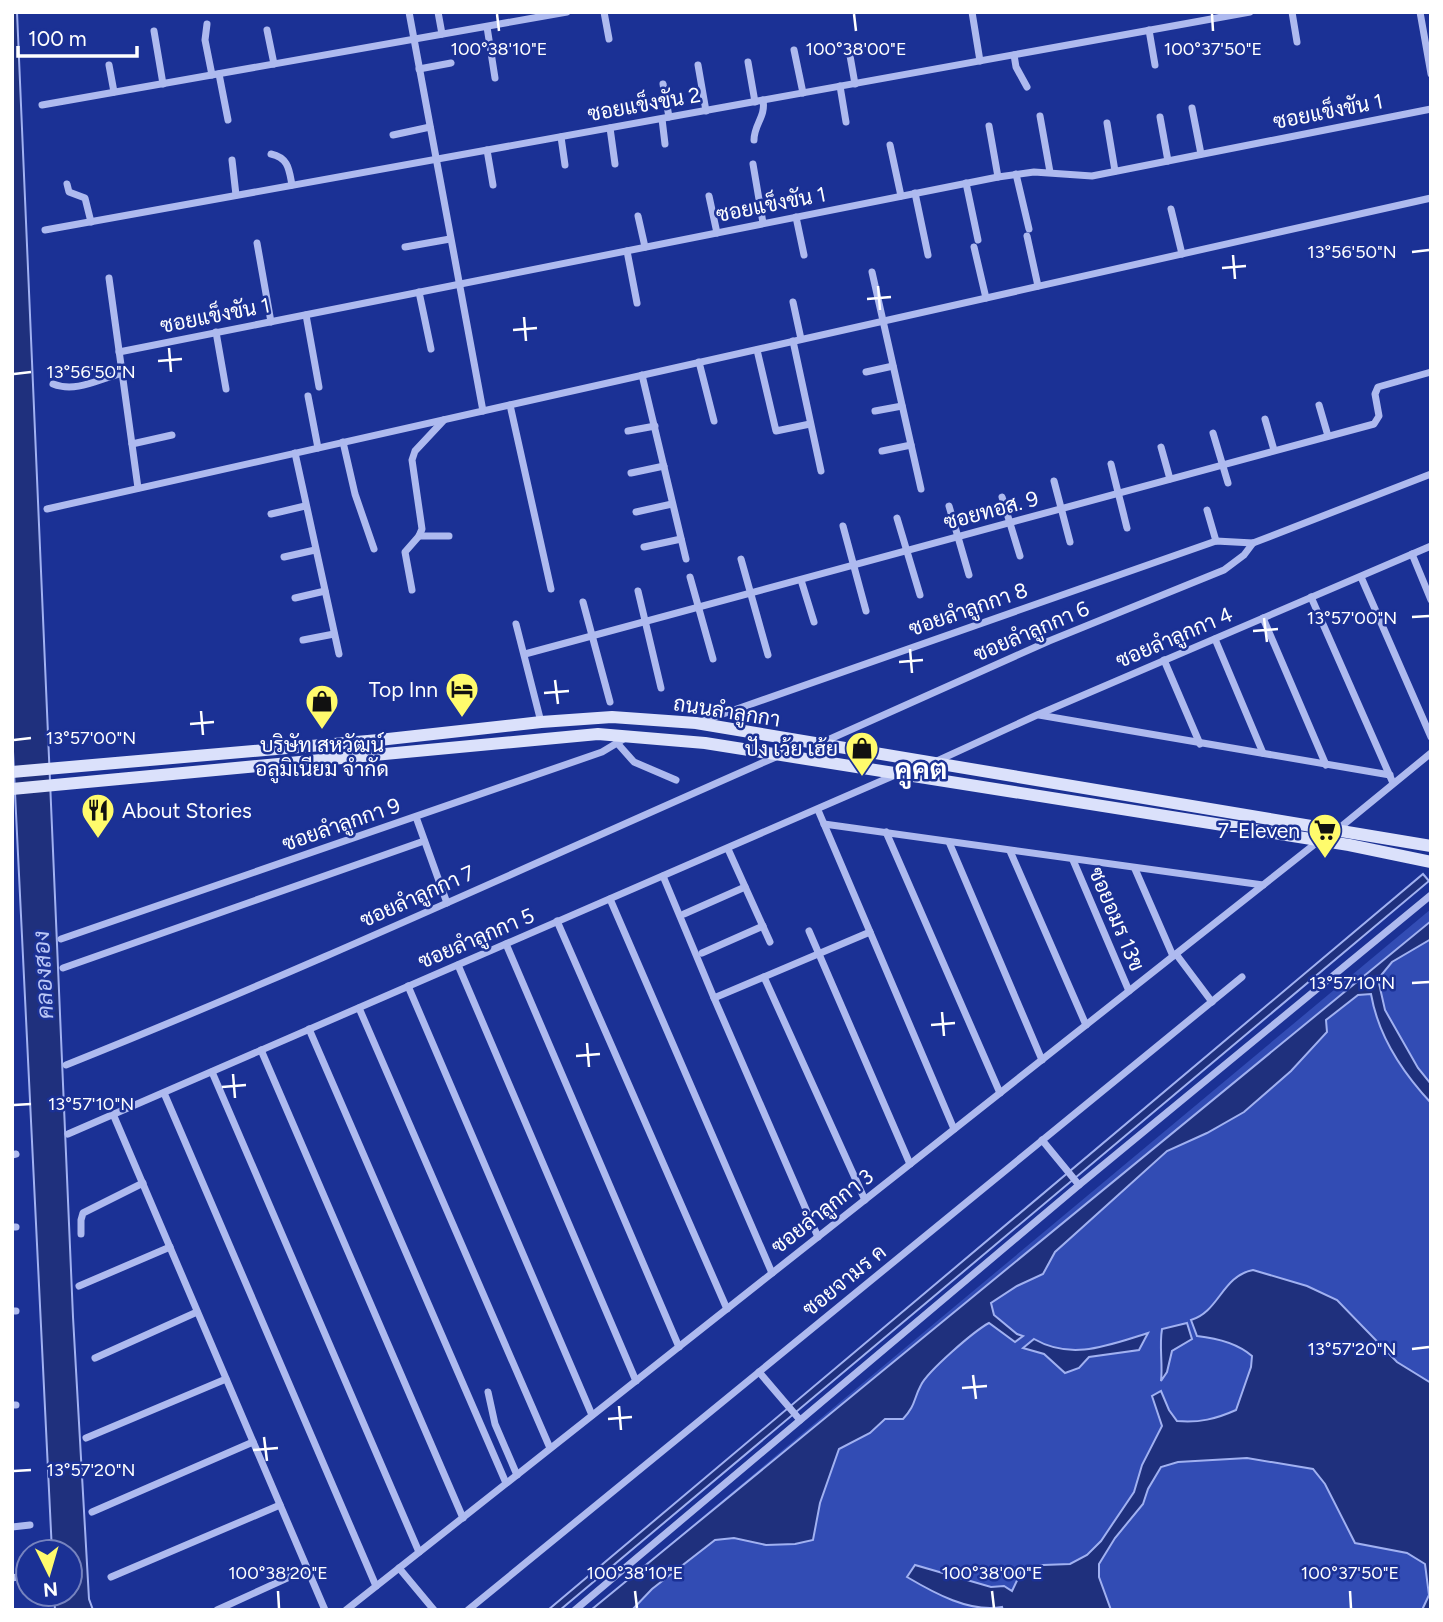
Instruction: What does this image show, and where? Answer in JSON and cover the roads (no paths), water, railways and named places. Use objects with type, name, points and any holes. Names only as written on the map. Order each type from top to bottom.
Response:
[{"type":"main road","name":"ถนนลำลูกกา","points":[[12,772],[612,717],[696,723],[1431,846]]},
{"type":"main road","points":[[475,729],[478,745]]},
{"type":"main road","name":"ถนนลำลูกกา","points":[[12,789],[598,734],[623,740],[705,743],[1320,840],[1431,862]]},
{"type":"street","points":[[409,12],[483,411]]},
{"type":"street","points":[[438,12],[442,34]]},
{"type":"street","points":[[42,105],[567,12]]},
{"type":"street","points":[[604,12],[609,39]]},
{"type":"street","points":[[972,12],[980,61]]},
{"type":"street","name":"ซอยแข็งขัน 2","points":[[45,230],[1250,12]]},
{"type":"street","points":[[1292,12],[1297,42]]},
{"type":"street","points":[[1420,12],[1431,74]]},
{"type":"street","points":[[207,24],[204,33],[228,120]]},
{"type":"street","points":[[486,26],[495,78]]},
{"type":"street","points":[[267,30],[274,64]]},
{"type":"street","points":[[1149,30],[1155,65]]},
{"type":"street","points":[[154,31],[163,84]]},
{"type":"street","points":[[794,50],[803,93]]},
{"type":"street","points":[[849,50],[855,83]]},
{"type":"street","points":[[1014,55],[1016,67],[1027,87]]},
{"type":"street","points":[[748,62],[764,112],[756,125],[754,140]]},
{"type":"street","points":[[419,69],[451,63]]},
{"type":"street","points":[[109,65],[114,92]]},
{"type":"street","points":[[698,65],[706,110]]},
{"type":"street","points":[[663,84],[665,144]]},
{"type":"street","points":[[840,86],[846,122]]},
{"type":"street","points":[[1192,108],[1200,154]]},
{"type":"street","name":"ซอยแข็งขัน 1","points":[[119,352],[998,177],[1050,172],[1092,176],[1431,109]]},
{"type":"street","points":[[1040,116],[1050,172]]},
{"type":"street","points":[[1160,117],[1168,161]]},
{"type":"street","points":[[1107,124],[1115,171]]},
{"type":"street","points":[[989,126],[998,177]]},
{"type":"street","points":[[393,135],[430,127]]},
{"type":"street","points":[[610,128],[615,163]]},
{"type":"street","points":[[561,137],[565,165]]},
{"type":"street","points":[[890,145],[901,196]]},
{"type":"street","points":[[487,150],[493,185]]},
{"type":"street","points":[[271,154],[284,159],[292,185]]},
{"type":"street","points":[[232,160],[236,195]]},
{"type":"street","points":[[753,164],[763,223]]},
{"type":"street","points":[[1016,174],[1038,286]]},
{"type":"street","points":[[966,183],[986,298]]},
{"type":"street","points":[[66,184],[69,192],[85,198],[90,222]]},
{"type":"street","points":[[915,193],[928,255]]},
{"type":"street","points":[[709,196],[717,233]]},
{"type":"street","points":[[47,509],[1430,200]]},
{"type":"street","points":[[1171,209],[1182,254]]},
{"type":"street","points":[[638,216],[645,247]]},
{"type":"street","points":[[796,217],[804,255]]},
{"type":"street","points":[[405,247],[450,239]]},
{"type":"street","points":[[257,243],[271,322]]},
{"type":"street","points":[[627,251],[637,303]]},
{"type":"street","points":[[872,272],[921,489]]},
{"type":"street","points":[[109,278],[138,488]]},
{"type":"street","points":[[419,292],[431,349]]},
{"type":"street","points":[[793,302],[810,424],[821,471]]},
{"type":"street","points":[[306,315],[319,387]]},
{"type":"street","points":[[216,332],[226,388]]},
{"type":"street","points":[[757,350],[776,432],[810,424]]},
{"type":"street","points":[[699,362],[714,421]]},
{"type":"street","points":[[866,372],[893,366]]},
{"type":"street","points":[[53,384],[68,389],[76,388],[122,373]]},
{"type":"street","points":[[642,375],[686,559]]},
{"type":"street","name":"ซอยทอส. 9","points":[[525,654],[1374,424],[1380,416],[1375,394],[1378,387],[1430,375]]},
{"type":"street","points":[[308,396],[318,448]]},
{"type":"street","points":[[510,405],[551,589]]},
{"type":"street","points":[[1319,405],[1328,436]]},
{"type":"street","points":[[875,411],[902,406]]},
{"type":"street","points":[[1265,419],[1274,450]]},
{"type":"street","points":[[412,590],[405,552],[419,536],[421,519],[412,460],[415,451],[444,420]]},
{"type":"street","points":[[628,431],[655,426]]},
{"type":"street","points":[[1213,433],[1228,483]]},
{"type":"street","points":[[132,444],[172,435]]},
{"type":"street","points":[[343,442],[355,494],[374,549]]},
{"type":"street","points":[[882,451],[911,445]]},
{"type":"street","points":[[1161,447],[1170,479]]},
{"type":"street","points":[[295,453],[339,654]]},
{"type":"street","points":[[1111,464],[1127,528]]},
{"type":"street","points":[[631,473],[664,466]]},
{"type":"street","points":[[1253,543],[1431,474]]},
{"type":"street","points":[[1054,481],[1070,542]]},
{"type":"street","points":[[1002,497],[1020,556]]},
{"type":"street","points":[[636,512],[672,504]]},
{"type":"street","points":[[271,514],[305,506]]},
{"type":"street","points":[[949,506],[969,575]]},
{"type":"street","points":[[1207,510],[1216,541]]},
{"type":"street","points":[[897,518],[920,595]]},
{"type":"street","points":[[844,526],[866,611]]},
{"type":"street","points":[[419,536],[449,536]]},
{"type":"street","points":[[644,547],[681,539]]},
{"type":"street","name":"ซอยลำลูกกา 8","points":[[696,723],[1216,541],[1253,543]]},
{"type":"street","name":"ซอยลำลูกกา 6","points":[[816,745],[1049,641],[1224,570],[1244,555],[1253,543]]},
{"type":"street","name":"ซอยลำลูกกา 4","points":[[932,764],[1037,715],[1431,546]]},
{"type":"street","points":[[284,557],[315,550]]},
{"type":"street","points":[[1412,554],[1431,600]]},
{"type":"street","points":[[741,559],[768,654]]},
{"type":"street","points":[[690,577],[713,659]]},
{"type":"street","points":[[1361,577],[1431,737]]},
{"type":"street","points":[[801,580],[814,622]]},
{"type":"street","points":[[295,598],[324,591]]},
{"type":"street","points":[[638,591],[661,688]]},
{"type":"street","points":[[1311,597],[1392,779]]},
{"type":"street","points":[[583,602],[610,702]]},
{"type":"street","points":[[1263,618],[1326,765]]},
{"type":"street","points":[[516,624],[541,722]]},
{"type":"street","points":[[303,640],[334,634]]},
{"type":"street","points":[[1214,639],[1263,753]]},
{"type":"street","points":[[1164,660],[1200,744]]},
{"type":"street","points":[[1037,715],[1263,753],[1392,779]]},
{"type":"street","points":[[623,740],[634,762],[676,780]]},
{"type":"street","name":"ซอยลำลูกกา 9","points":[[61,939],[602,752],[623,740]]},
{"type":"street","points":[[1337,830],[1392,779],[1431,754]]},
{"type":"street","name":"ซอยลำลูกกา 7","points":[[66,1065],[447,903],[781,755]]},
{"type":"street","name":"ซอยลำลูกกา 5","points":[[68,1134],[898,774]]},
{"type":"street","points":[[818,810],[954,1129]]},
{"type":"street","points":[[416,817],[447,903]]},
{"type":"street","points":[[824,824],[1263,885]]},
{"type":"street","points":[[886,832],[999,1093]]},
{"type":"street","name":"ซอยลำลูกกา 3","points":[[346,1610],[1320,840]]},
{"type":"street","points":[[63,968],[424,841]]},
{"type":"street","points":[[949,842],[1042,1060]]},
{"type":"street","points":[[728,849],[770,942]]},
{"type":"street","points":[[1010,851],[1086,1025]]},
{"type":"street","name":"ซอยอมร 13ข","points":[[1073,859],[1129,991]]},
{"type":"street","points":[[1135,869],[1175,955],[1212,1002]]},
{"type":"street","points":[[663,876],[713,998],[818,1237]]},
{"type":"street","points":[[684,914],[745,887]]},
{"type":"street","points":[[575,1610],[797,1417],[1076,1182],[1431,895]]},
{"type":"street","points":[[610,899],[772,1273]]},
{"type":"street","points":[[558,921],[727,1309]]},
{"type":"street","points":[[702,953],[763,926]]},
{"type":"street","points":[[809,931],[910,1164]]},
{"type":"street","points":[[713,998],[870,932]]},
{"type":"street","points":[[506,944],[679,1347]]},
{"type":"street","points":[[458,965],[636,1381]]},
{"type":"street","points":[[764,977],[865,1200]]},
{"type":"street","name":"ซอยจามร ค","points":[[468,1610],[1242,977]]},
{"type":"street","points":[[408,986],[592,1415]]},
{"type":"street","points":[[359,1008],[550,1448]]},
{"type":"street","points":[[309,1029],[506,1483]]},
{"type":"street","points":[[261,1050],[463,1518]]},
{"type":"street","points":[[212,1072],[418,1552]]},
{"type":"street","points":[[164,1093],[376,1586]]},
{"type":"street","points":[[113,1114],[325,1610]]},
{"type":"street","points":[[1042,1140],[1076,1182]]},
{"type":"street","points":[[81,1234],[83,1213],[143,1183]]},
{"type":"street","points":[[79,1286],[170,1247]]},
{"type":"street","points":[[95,1358],[197,1312]]},
{"type":"street","points":[[759,1372],[797,1417]]},
{"type":"street","points":[[86,1438],[226,1378]]},
{"type":"street","points":[[488,1391],[495,1424],[517,1475]]},
{"type":"street","points":[[92,1512],[253,1442]]},
{"type":"street","points":[[111,1577],[280,1505]]},
{"type":"street","points":[[12,1527],[30,1525]]},
{"type":"street","points":[[399,1568],[434,1610]]},
{"type":"street","points":[[217,1610],[307,1569]]},
{"type":"water","name":"คลองสอง","points":[[12,12],[17,12],[73,1317],[89,1599],[93,1610],[55,1610],[84,1608],[84,1538],[51,1538],[12,731]]},
{"type":"water","points":[[1423,874],[1429,881],[560,1610],[548,1610]]},
{"type":"water","points":[[1431,921],[1431,939],[1392,962],[1378,979],[1385,1010],[1418,1068],[1431,1084],[1431,1103],[1393,1053],[1379,1024],[1371,994],[1358,995],[1326,1020],[1327,1032],[1291,1071],[1244,1112],[1167,1151],[1055,1252],[1043,1274],[1017,1286],[991,1303],[994,1315],[1023,1336],[1015,1342],[989,1323],[982,1327],[925,1379],[903,1419],[885,1419],[870,1433],[839,1449],[820,1503],[813,1540],[766,1545],[734,1538],[715,1540],[652,1589],[632,1610],[591,1610]]},
{"type":"water","points":[[1253,1270],[1307,1286],[1337,1300],[1397,1362],[1431,1383],[1431,1610],[1422,1610],[1429,1595],[1425,1564],[1407,1553],[1355,1543],[1325,1484],[1313,1469],[1247,1458],[1178,1462],[1161,1467],[1143,1504],[1115,1538],[1099,1564],[1099,1577],[1111,1610],[1003,1610],[1002,1607],[977,1607],[940,1595],[907,1577],[915,1565],[991,1587],[1004,1586],[1012,1591],[1022,1570],[1043,1565],[1070,1564],[1087,1555],[1101,1541],[1134,1492],[1142,1465],[1162,1426],[1152,1396],[1161,1391],[1177,1421],[1207,1420],[1236,1410],[1251,1367],[1252,1356],[1226,1342],[1197,1336],[1191,1320],[1208,1310],[1234,1279]]},
{"type":"water","points":[[1187,1323],[1192,1339],[1172,1351],[1167,1372],[1161,1381],[1162,1329]]},
{"type":"water","points":[[1148,1333],[1139,1350],[1089,1357],[1079,1368],[1065,1373],[1044,1354],[1023,1348],[1034,1339],[1062,1349],[1091,1349]]},
{"type":"place","name":"Top Inn","points":[[462,719]]},
{"type":"place","name":"บริษัท สหวัฒน์ อลูมิเนียม จำกัด","points":[[322,731]]},
{"type":"place","name":"ปัง เว้ย เฮ้ย","points":[[862,778]]},
{"type":"place","name":"About Stories","points":[[98,840]]},
{"type":"place","name":"7-Eleven","points":[[1325,860]]},
{"type":"district","name":"คูคต","points":[[921,769]]}]
